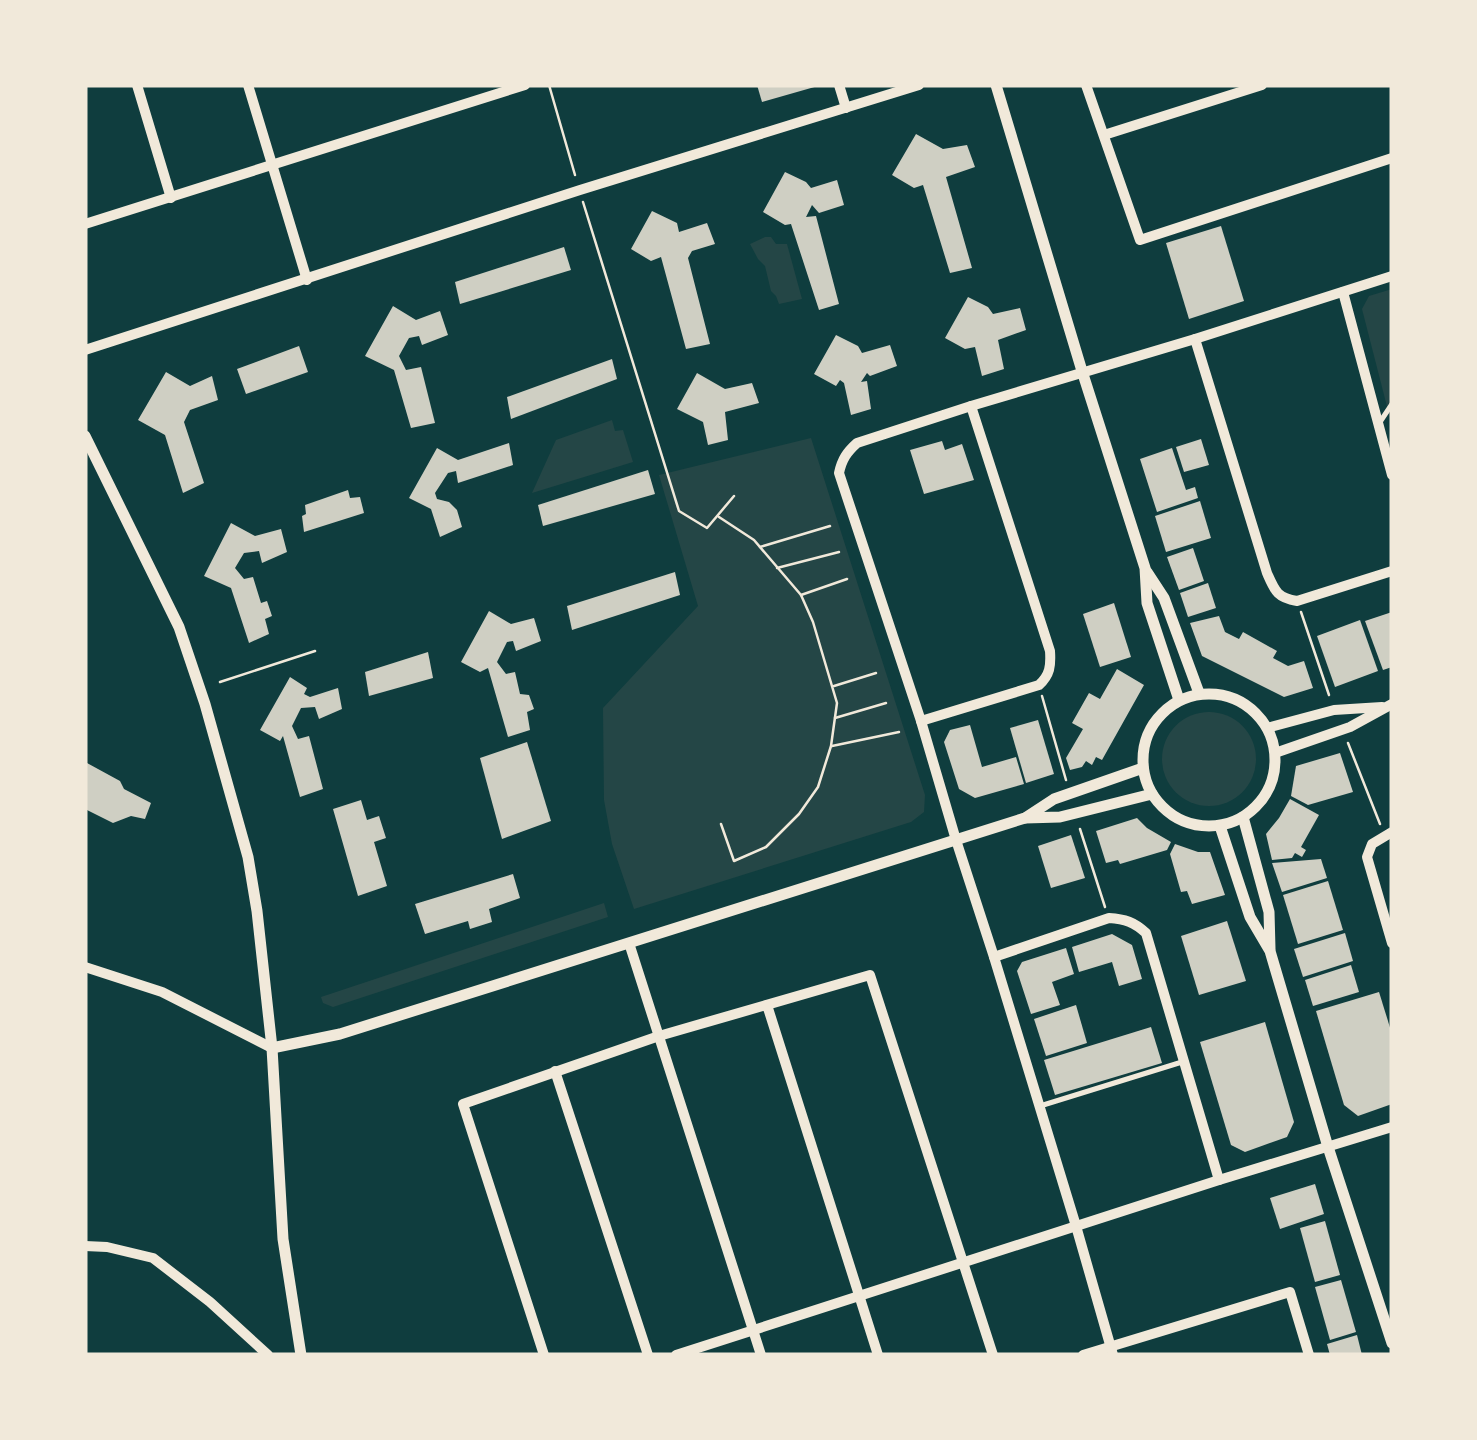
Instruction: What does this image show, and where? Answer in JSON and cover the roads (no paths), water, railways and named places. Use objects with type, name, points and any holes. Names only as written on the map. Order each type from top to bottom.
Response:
[{"type":"street","points":[[136,85],[170,198]]},
{"type":"street","points":[[248,85],[307,280]]},
{"type":"street","points":[[85,224],[525,85]]},
{"type":"street","points":[[839,85],[846,108]]},
{"type":"street","points":[[85,350],[919,85]]},
{"type":"street","points":[[996,85],[1145,568],[1164,598],[1199,693]]},
{"type":"street","points":[[1086,85],[1140,240],[1392,158]]},
{"type":"street","points":[[1104,135],[1262,85]]},
{"type":"street","points":[[1112,1351],[994,956],[840,474],[841,463],[857,443],[1392,276]]},
{"type":"street","points":[[1343,292],[1392,475]]},
{"type":"street","points":[[1195,339],[1275,591],[1284,600],[1297,602],[1392,571]]},
{"type":"street","points":[[921,721],[1039,685],[1047,678],[1051,666],[1050,651],[971,406]]},
{"type":"street","points":[[85,436],[178,628],[205,704],[248,858],[272,1048],[283,1240],[301,1355]]},
{"type":"street","points":[[1145,568],[1147,603],[1179,700]]},
{"type":"street","points":[[1199,693],[1236,698],[1254,710],[1268,728],[1275,753],[1275,770],[1268,790],[1255,808],[1220,826],[1195,826],[1174,818],[1158,804],[1146,785],[1143,768],[1144,740],[1155,720],[1179,700],[1199,693]]},
{"type":"street","points":[[1268,728],[1334,710],[1387,706]]},
{"type":"street","points":[[1275,753],[1342,730],[1387,706]]},
{"type":"street","points":[[85,967],[162,992],[272,1048],[340,1034],[1025,818],[1054,799],[1143,768]]},
{"type":"street","points":[[1025,818],[1060,818],[1152,794]]},
{"type":"street","points":[[1243,816],[1269,912],[1270,951]]},
{"type":"street","points":[[1220,826],[1250,917],[1270,951],[1392,1343]]},
{"type":"street","points":[[1388,833],[1372,844],[1366,857],[1392,943]]},
{"type":"street","points":[[994,956],[1109,918],[1124,919],[1146,933],[1219,1180]]},
{"type":"street","points":[[628,943],[762,1355]]},
{"type":"street","points":[[544,1355],[463,1104],[658,1036],[870,975],[993,1355]]},
{"type":"street","points":[[767,1004],[878,1355]]},
{"type":"street","points":[[555,1072],[648,1355]]},
{"type":"street","points":[[676,1355],[1392,1127]]},
{"type":"street","points":[[85,1246],[153,1258],[210,1302],[268,1355]]},
{"type":"street","points":[[1083,1355],[1112,1351],[1290,1292],[1309,1355]]},
{"type":"lane","points":[[1379,425],[1392,404]]},
{"type":"lane","points":[[1040,1106],[1185,1061]]}]
